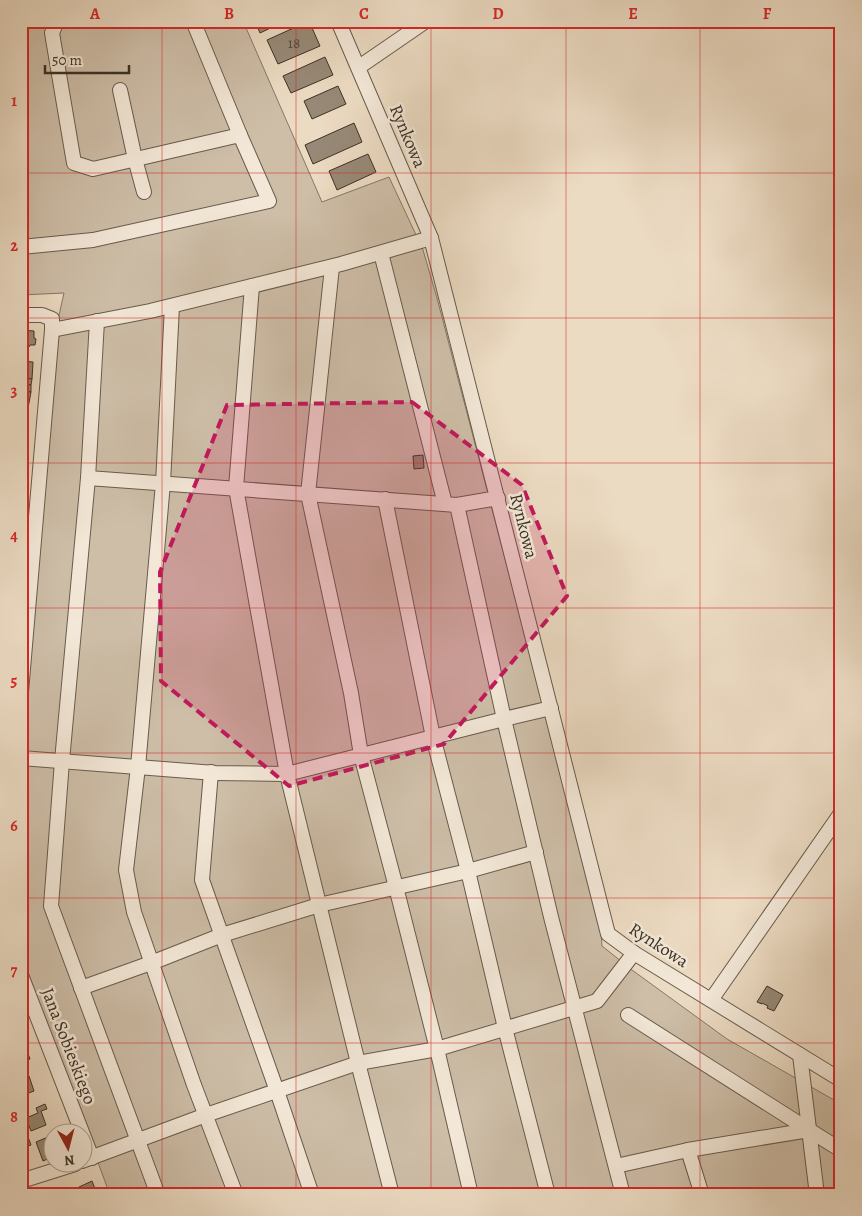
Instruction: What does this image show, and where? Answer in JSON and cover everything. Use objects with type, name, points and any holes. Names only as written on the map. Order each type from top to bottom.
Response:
[{"type":"street","points":[[58,21],[52,32],[74,163],[93,169],[240,135]]},
{"type":"street","points":[[21,247],[94,240],[269,200],[193,21]]},
{"type":"street","name":"Rynkowa","points":[[338,21],[431,238],[608,934],[634,953],[841,1080]]},
{"type":"street","points":[[359,67],[426,21]]},
{"type":"street","points":[[120,90],[144,192]]},
{"type":"street","points":[[52,330],[172,306],[332,267],[431,238]]},
{"type":"street","points":[[381,253],[451,504],[551,918],[623,1195]]},
{"type":"street","points":[[332,267],[308,494],[351,692],[361,755],[437,1049],[471,1195]]},
{"type":"street","points":[[252,286],[236,488],[287,774],[392,1195]]},
{"type":"street","points":[[172,306],[163,483],[138,767],[126,870],[134,912],[151,963],[194,1085],[236,1195]]},
{"type":"street","points":[[21,315],[42,315],[52,319],[21,692]]},
{"type":"street","points":[[96,321],[88,478],[62,761],[51,906],[158,1195]]},
{"type":"street","points":[[88,478],[451,504],[498,498]]},
{"type":"street","points":[[385,499],[433,737],[548,1195]]},
{"type":"street","points":[[21,758],[210,772],[287,774],[504,718],[551,708]]},
{"type":"street","points":[[210,772],[202,880],[312,1195]]},
{"type":"street","points":[[711,1000],[841,813]]},
{"type":"street","points":[[81,988],[222,935],[319,905],[468,871],[536,852]]},
{"type":"street","points":[[92,1157],[206,1115],[358,1064],[437,1049],[597,1001],[634,953]]},
{"type":"street","name":"Jana Sobieskiego","points":[[21,975],[74,1124]]},
{"type":"street","points":[[628,1015],[841,1150]]},
{"type":"street","points":[[800,1055],[817,1195]]},
{"type":"street","points":[[616,1166],[688,1150],[809,1130]]},
{"type":"street","points":[[688,1150],[702,1195]]},
{"type":"street","points":[[21,1181],[43,1174]]},
{"type":"highlighted area","points":[[412,402],[522,485],[567,596],[444,744],[289,786],[161,681],[160,572],[227,405]]},
{"type":"shaded area","points":[[21,21],[243,21],[322,202],[389,177],[423,250],[565,789],[601,933],[602,946],[727,1039],[841,1104],[841,1195],[110,1195],[92,1146],[92,1124],[84,1124],[21,954],[21,766],[50,355],[64,293],[21,295]]},
{"type":"building","points":[[255,21],[285,21],[260,33]]},
{"type":"building","points":[[309,21],[320,46],[278,64],[267,40]]},
{"type":"building","points":[[325,57],[333,75],[291,93],[283,76]]},
{"type":"building","points":[[338,86],[346,104],[312,119],[304,101]]},
{"type":"building","points":[[354,123],[362,142],[313,164],[305,145]]},
{"type":"building","points":[[368,154],[376,172],[337,190],[329,171]]},
{"type":"building","points":[[21,330],[34,331],[35,345],[30,345],[29,347],[21,346]]},
{"type":"building","points":[[21,361],[33,362],[32,379],[21,377]]},
{"type":"building","points":[[21,377],[32,379],[31,385],[21,384]]},
{"type":"building","points":[[21,384],[31,385],[31,392],[21,391]]},
{"type":"building","points":[[21,391],[31,392],[28,408],[21,408]]},
{"type":"building","points":[[21,422],[26,422],[27,436],[22,436],[21,438]]},
{"type":"building","points":[[21,453],[26,453],[22,468],[21,468]]},
{"type":"building","points":[[423,455],[424,468],[414,469],[413,456]]},
{"type":"building","points":[[767,986],[783,995],[774,1011],[767,1008],[768,1006],[757,1002]]},
{"type":"building","points":[[25,1046],[30,1059],[21,1063],[21,1048]]},
{"type":"building","points":[[29,1076],[34,1091],[21,1096],[21,1079]]},
{"type":"building","points":[[45,1104],[47,1109],[41,1111],[46,1124],[42,1124],[42,1127],[31,1131],[26,1118],[38,1113],[36,1108]]},
{"type":"building","points":[[28,1137],[31,1145],[21,1148],[21,1140]]},
{"type":"building","points":[[42,1140],[42,1158],[36,1142]]},
{"type":"building","points":[[92,1181],[97,1194],[82,1195],[79,1187]]}]
